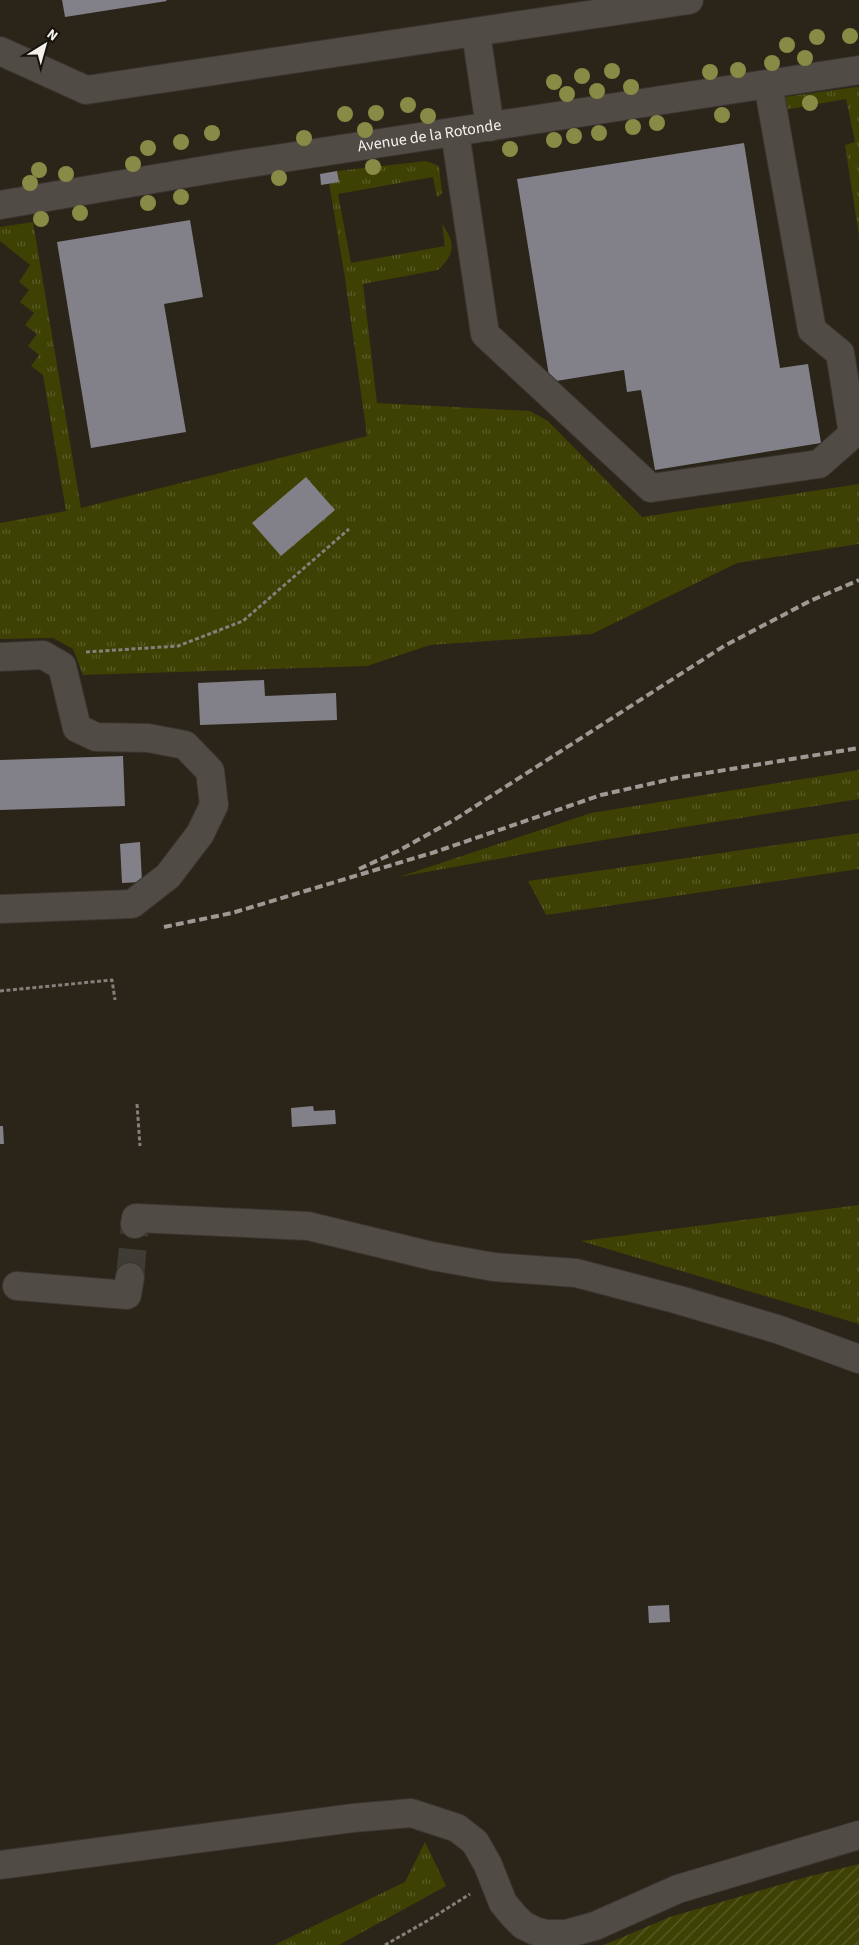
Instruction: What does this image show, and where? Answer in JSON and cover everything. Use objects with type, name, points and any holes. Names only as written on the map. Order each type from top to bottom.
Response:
[{"type":"street","points":[[0,51],[86,90],[689,0]]},
{"type":"street","points":[[476,33],[490,127]]},
{"type":"street","name":"Avenue de la Rotonde","points":[[0,205],[230,166],[859,70]]},
{"type":"street","points":[[455,132],[485,334],[651,488],[819,464],[853,434],[840,353],[812,330],[768,84]]},
{"type":"street","points":[[0,657],[43,655],[62,666],[77,728],[96,737],[148,738],[185,744],[210,771],[214,804],[200,834],[168,876],[132,904],[0,909]]},
{"type":"street","points":[[135,1224],[136,1218],[308,1226],[441,1258],[494,1267],[576,1273],[670,1297],[777,1329],[859,1359]]},
{"type":"street","points":[[17,1286],[127,1295],[130,1277]]},
{"type":"street","points":[[0,1865],[353,1818],[411,1813],[457,1828],[475,1842],[503,1902],[524,1925],[546,1934],[566,1934],[595,1926],[678,1889],[859,1835]]},
{"type":"path","points":[[43,655],[178,646],[243,621],[349,529]]},
{"type":"path","points":[[0,991],[112,980],[115,1000]]},
{"type":"path","points":[[137,1104],[140,1146]]},
{"type":"path","points":[[385,1945],[427,1921],[493,1878]]},
{"type":"shaded area","points":[[0,0],[859,0],[859,1945],[0,1945]]},
{"type":"green space","points":[[859,87],[859,236],[845,145],[855,142],[846,99],[784,110],[784,97]]},
{"type":"green space","points":[[426,161],[439,166],[442,193],[437,197],[433,177],[338,194],[351,263],[445,246],[442,224],[450,237],[452,248],[448,259],[438,270],[363,284],[377,403],[530,411],[548,421],[642,517],[859,484],[859,544],[737,563],[592,634],[430,645],[367,666],[83,675],[73,649],[53,638],[0,639],[0,523],[66,511],[43,375],[31,366],[39,355],[28,346],[37,334],[25,325],[34,313],[20,302],[29,290],[19,282],[30,265],[0,241],[0,227],[33,222],[81,508],[367,436],[345,278],[329,183],[338,182],[337,171]]},
{"type":"green space","points":[[859,770],[859,799],[585,843],[399,877],[591,813]]},
{"type":"green space","points":[[859,833],[859,869],[546,915],[528,881]]},
{"type":"green space","points":[[859,1205],[859,1324],[581,1241]]},
{"type":"green space","points":[[425,1842],[446,1886],[339,1945],[274,1945],[405,1882]]},
{"type":"green space","points":[[859,1864],[859,1945],[604,1945],[670,1917],[803,1878]]},
{"type":"building","points":[[62,0],[166,0],[167,1],[65,17]]},
{"type":"building","points":[[744,143],[780,368],[808,364],[821,443],[655,470],[641,390],[627,392],[624,370],[550,382],[517,179]]},
{"type":"building","points":[[337,171],[339,182],[321,185],[320,174]]},
{"type":"building","points":[[190,220],[203,297],[164,304],[186,432],[91,448],[57,242]]},
{"type":"building","points":[[306,477],[335,510],[281,556],[252,523]]},
{"type":"building","points":[[264,680],[265,696],[336,693],[337,720],[200,725],[198,683]]},
{"type":"building","points":[[123,756],[125,806],[0,810],[0,760]]},
{"type":"building","points":[[140,842],[142,882],[122,883],[120,844]]},
{"type":"building","points":[[313,1106],[314,1111],[335,1110],[336,1124],[292,1127],[291,1108]]},
{"type":"building","points":[[0,1126],[3,1126],[4,1144],[0,1144]]},
{"type":"building","points":[[669,1605],[670,1622],[649,1623],[648,1606]]},
{"type":"tunnel","points":[[130,1277],[135,1224]]},
{"type":"railway","points":[[359,869],[398,851],[454,820],[724,646],[810,601],[859,580]]},
{"type":"railway","points":[[164,927],[232,913],[435,852],[601,795],[676,778],[859,748]]}]
